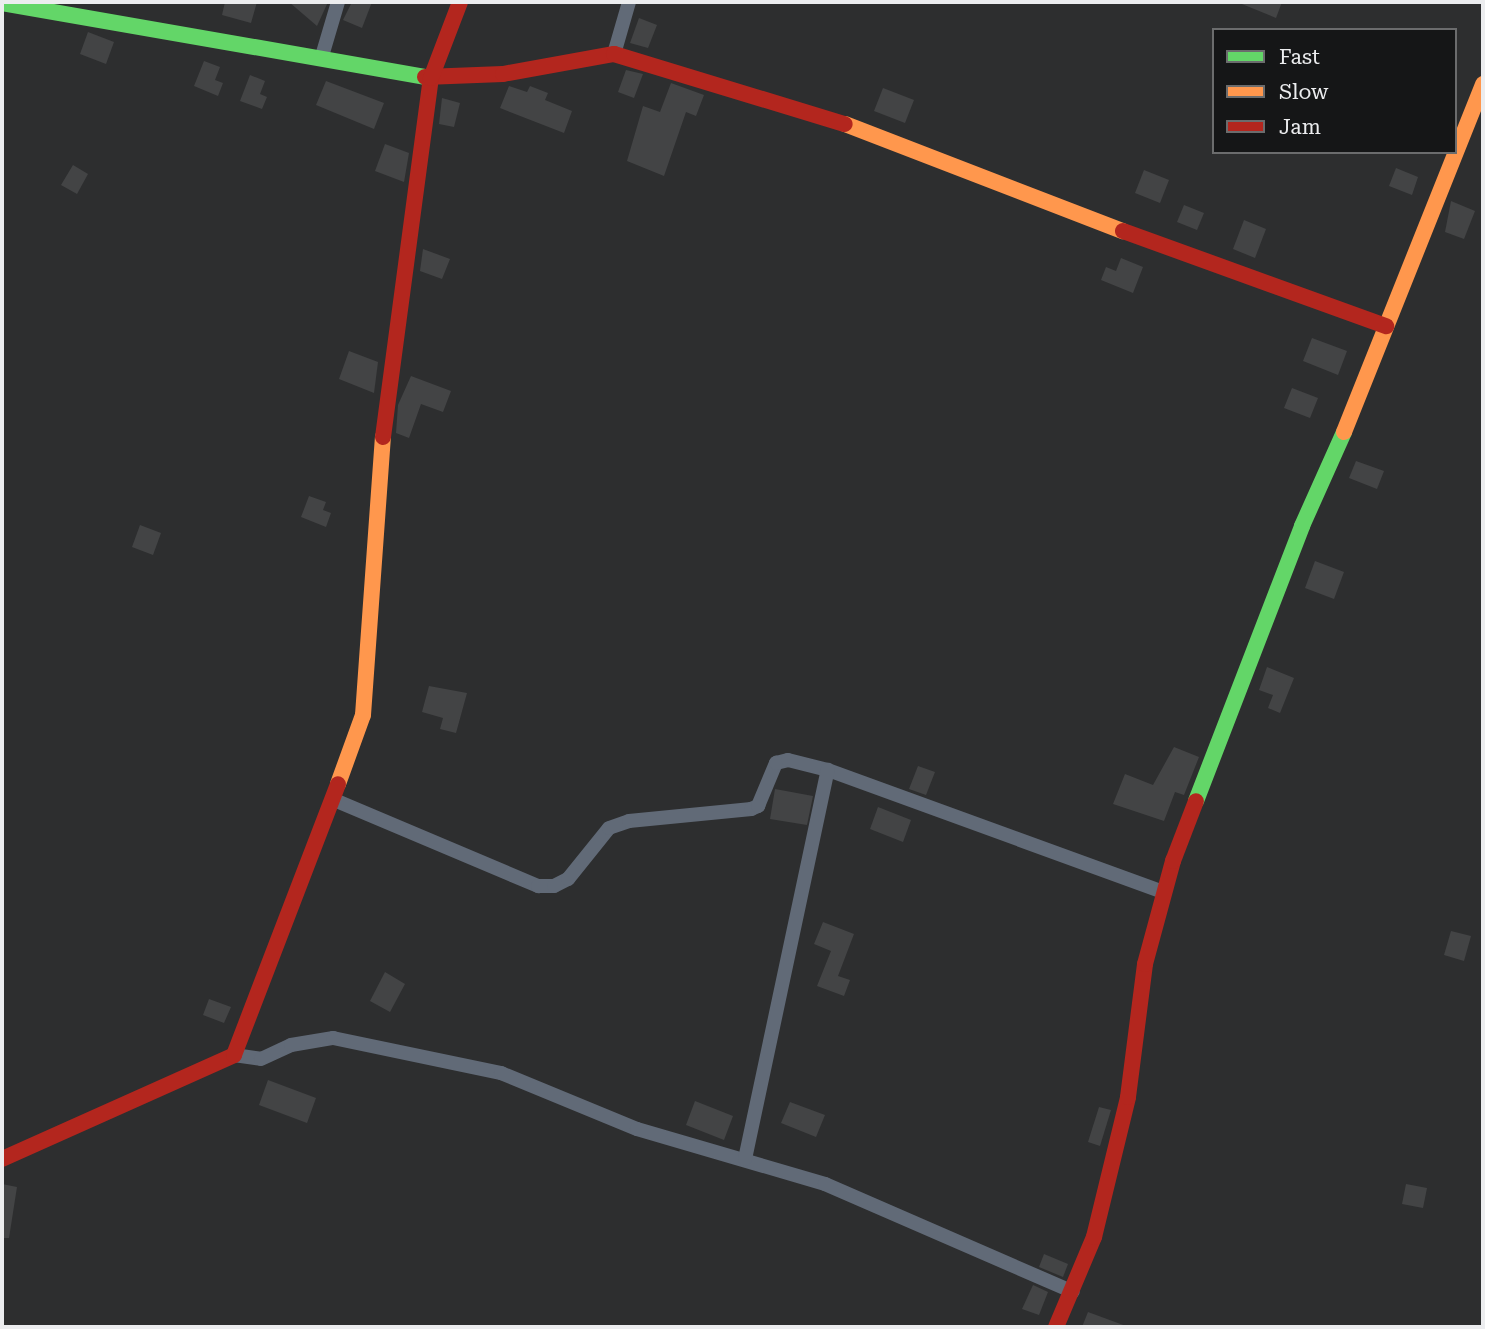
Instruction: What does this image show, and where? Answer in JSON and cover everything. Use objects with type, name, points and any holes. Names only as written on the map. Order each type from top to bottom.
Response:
[{"type":"street","points":[[322,56],[338,2]]},
{"type":"street","points":[[234,1055],[258,1003],[359,726],[367,690],[385,404],[417,204],[431,78],[460,2]]},
{"type":"street","points":[[614,54],[629,2]]},
{"type":"street","points":[[2,3],[322,56],[431,78],[503,74],[614,54],[886,137],[1071,214],[1386,326]]},
{"type":"street","points":[[1457,148],[1483,83]]},
{"type":"street","points":[[1056,1327],[1094,1237],[1128,1097],[1145,964],[1164,892],[1302,526],[1366,384],[1386,326],[1455,154]]},
{"type":"street","points":[[332,799],[538,886],[554,886],[568,879],[608,828],[629,821],[751,809],[758,806],[780,760],[828,770],[1164,892]]},
{"type":"street","points":[[745,1159],[828,770]]},
{"type":"street","points":[[2,1159],[234,1055],[261,1059],[291,1045],[333,1038],[373,1043],[501,1073],[637,1129],[825,1184],[1073,1292]]},
{"type":"building","points":[[225,2],[257,2],[251,23],[222,15]]},
{"type":"building","points":[[289,2],[328,2],[317,26]]},
{"type":"building","points":[[352,2],[372,2],[362,28],[343,20]]},
{"type":"building","points":[[1237,2],[1282,2],[1276,18]]},
{"type":"building","points":[[639,18],[657,25],[648,48],[630,43]]},
{"type":"building","points":[[88,32],[114,42],[106,64],[80,54]]},
{"type":"building","points":[[204,61],[220,67],[215,80],[223,83],[218,96],[194,86]]},
{"type":"building","points":[[626,70],[643,74],[634,98],[618,92]]},
{"type":"building","points":[[250,75],[265,81],[260,94],[267,97],[262,109],[240,101]]},
{"type":"building","points":[[326,81],[384,103],[374,129],[316,105]]},
{"type":"building","points":[[671,83],[704,95],[696,116],[686,112],[664,176],[627,161],[643,106],[660,112]]},
{"type":"building","points":[[509,86],[527,92],[530,86],[548,93],[545,100],[572,111],[564,133],[500,108]]},
{"type":"building","points":[[883,88],[914,100],[905,123],[874,111]]},
{"type":"building","points":[[442,98],[460,103],[454,127],[439,124]]},
{"type":"building","points":[[385,144],[409,153],[404,182],[375,171]]},
{"type":"building","points":[[73,165],[88,174],[77,194],[61,185]]},
{"type":"building","points":[[1396,168],[1418,177],[1412,195],[1389,186]]},
{"type":"building","points":[[1144,170],[1169,180],[1160,203],[1135,193]]},
{"type":"building","points":[[1451,201],[1475,211],[1464,239],[1445,232]]},
{"type":"building","points":[[1184,205],[1204,213],[1197,230],[1177,222]]},
{"type":"building","points":[[1244,220],[1266,229],[1255,258],[1233,249]]},
{"type":"building","points":[[423,249],[450,259],[442,279],[420,271]]},
{"type":"building","points":[[1121,258],[1143,267],[1133,293],[1101,280],[1106,267],[1116,271]]},
{"type":"building","points":[[1312,338],[1347,351],[1338,375],[1303,361]]},
{"type":"building","points":[[349,351],[378,362],[374,393],[339,379]]},
{"type":"building","points":[[411,376],[451,391],[443,412],[421,404],[409,438],[396,433],[398,405]]},
{"type":"building","points":[[1292,388],[1318,398],[1310,418],[1284,408]]},
{"type":"building","points":[[1356,461],[1384,471],[1377,489],[1349,478]]},
{"type":"building","points":[[309,496],[326,502],[323,510],[331,513],[326,527],[301,517]]},
{"type":"building","points":[[140,525],[161,533],[153,555],[132,547]]},
{"type":"building","points":[[1315,561],[1344,572],[1334,599],[1305,588]]},
{"type":"building","points":[[1267,667],[1294,678],[1280,713],[1268,708],[1273,695],[1259,690]]},
{"type":"building","points":[[429,686],[467,693],[456,733],[440,729],[443,718],[422,712]]},
{"type":"building","points":[[1174,747],[1199,757],[1184,795],[1175,792],[1164,821],[1113,804],[1125,774],[1153,785]]},
{"type":"building","points":[[918,766],[935,772],[926,795],[909,789]]},
{"type":"building","points":[[775,789],[813,796],[807,825],[770,819]]},
{"type":"building","points":[[878,807],[911,820],[903,842],[870,829]]},
{"type":"building","points":[[823,922],[854,934],[838,976],[850,980],[844,996],[817,986],[831,951],[814,944]]},
{"type":"building","points":[[1451,931],[1471,936],[1464,961],[1444,955]]},
{"type":"building","points":[[385,972],[405,984],[390,1012],[370,1001]]},
{"type":"building","points":[[209,999],[231,1007],[224,1023],[203,1015]]},
{"type":"building","points":[[268,1080],[316,1098],[307,1123],[259,1105]]},
{"type":"building","points":[[695,1101],[733,1116],[724,1140],[686,1125]]},
{"type":"building","points":[[790,1102],[825,1115],[816,1137],[781,1123]]},
{"type":"building","points":[[1099,1107],[1111,1110],[1100,1146],[1088,1142]]},
{"type":"building","points":[[2,1184],[17,1187],[9,1238],[2,1238]]},
{"type":"building","points":[[1406,1184],[1427,1188],[1423,1208],[1402,1204]]},
{"type":"building","points":[[1044,1254],[1068,1264],[1063,1277],[1039,1267]]},
{"type":"building","points":[[1033,1285],[1048,1292],[1039,1315],[1022,1309]]},
{"type":"building","points":[[1088,1312],[1126,1326],[1126,1327],[1082,1327]]},
{"type":"traffic: fast","points":[[2,3],[425,77]]},
{"type":"traffic: fast","points":[[1196,801],[1302,526],[1344,432]]},
{"type":"traffic: slow","points":[[1457,149],[1483,84]]},
{"type":"traffic: slow","points":[[845,124],[1123,231]]},
{"type":"traffic: slow","points":[[1344,432],[1455,154]]},
{"type":"traffic: slow","points":[[338,784],[363,715],[383,437]]},
{"type":"traffic: jam","points":[[383,437],[431,78],[460,2]]},
{"type":"traffic: jam","points":[[425,77],[503,74],[614,54],[845,124]]},
{"type":"traffic: jam","points":[[1123,231],[1386,326]]},
{"type":"traffic: jam","points":[[2,1159],[234,1055],[338,784]]},
{"type":"traffic: jam","points":[[1056,1327],[1094,1237],[1128,1097],[1145,964],[1173,861],[1196,801]]}]
